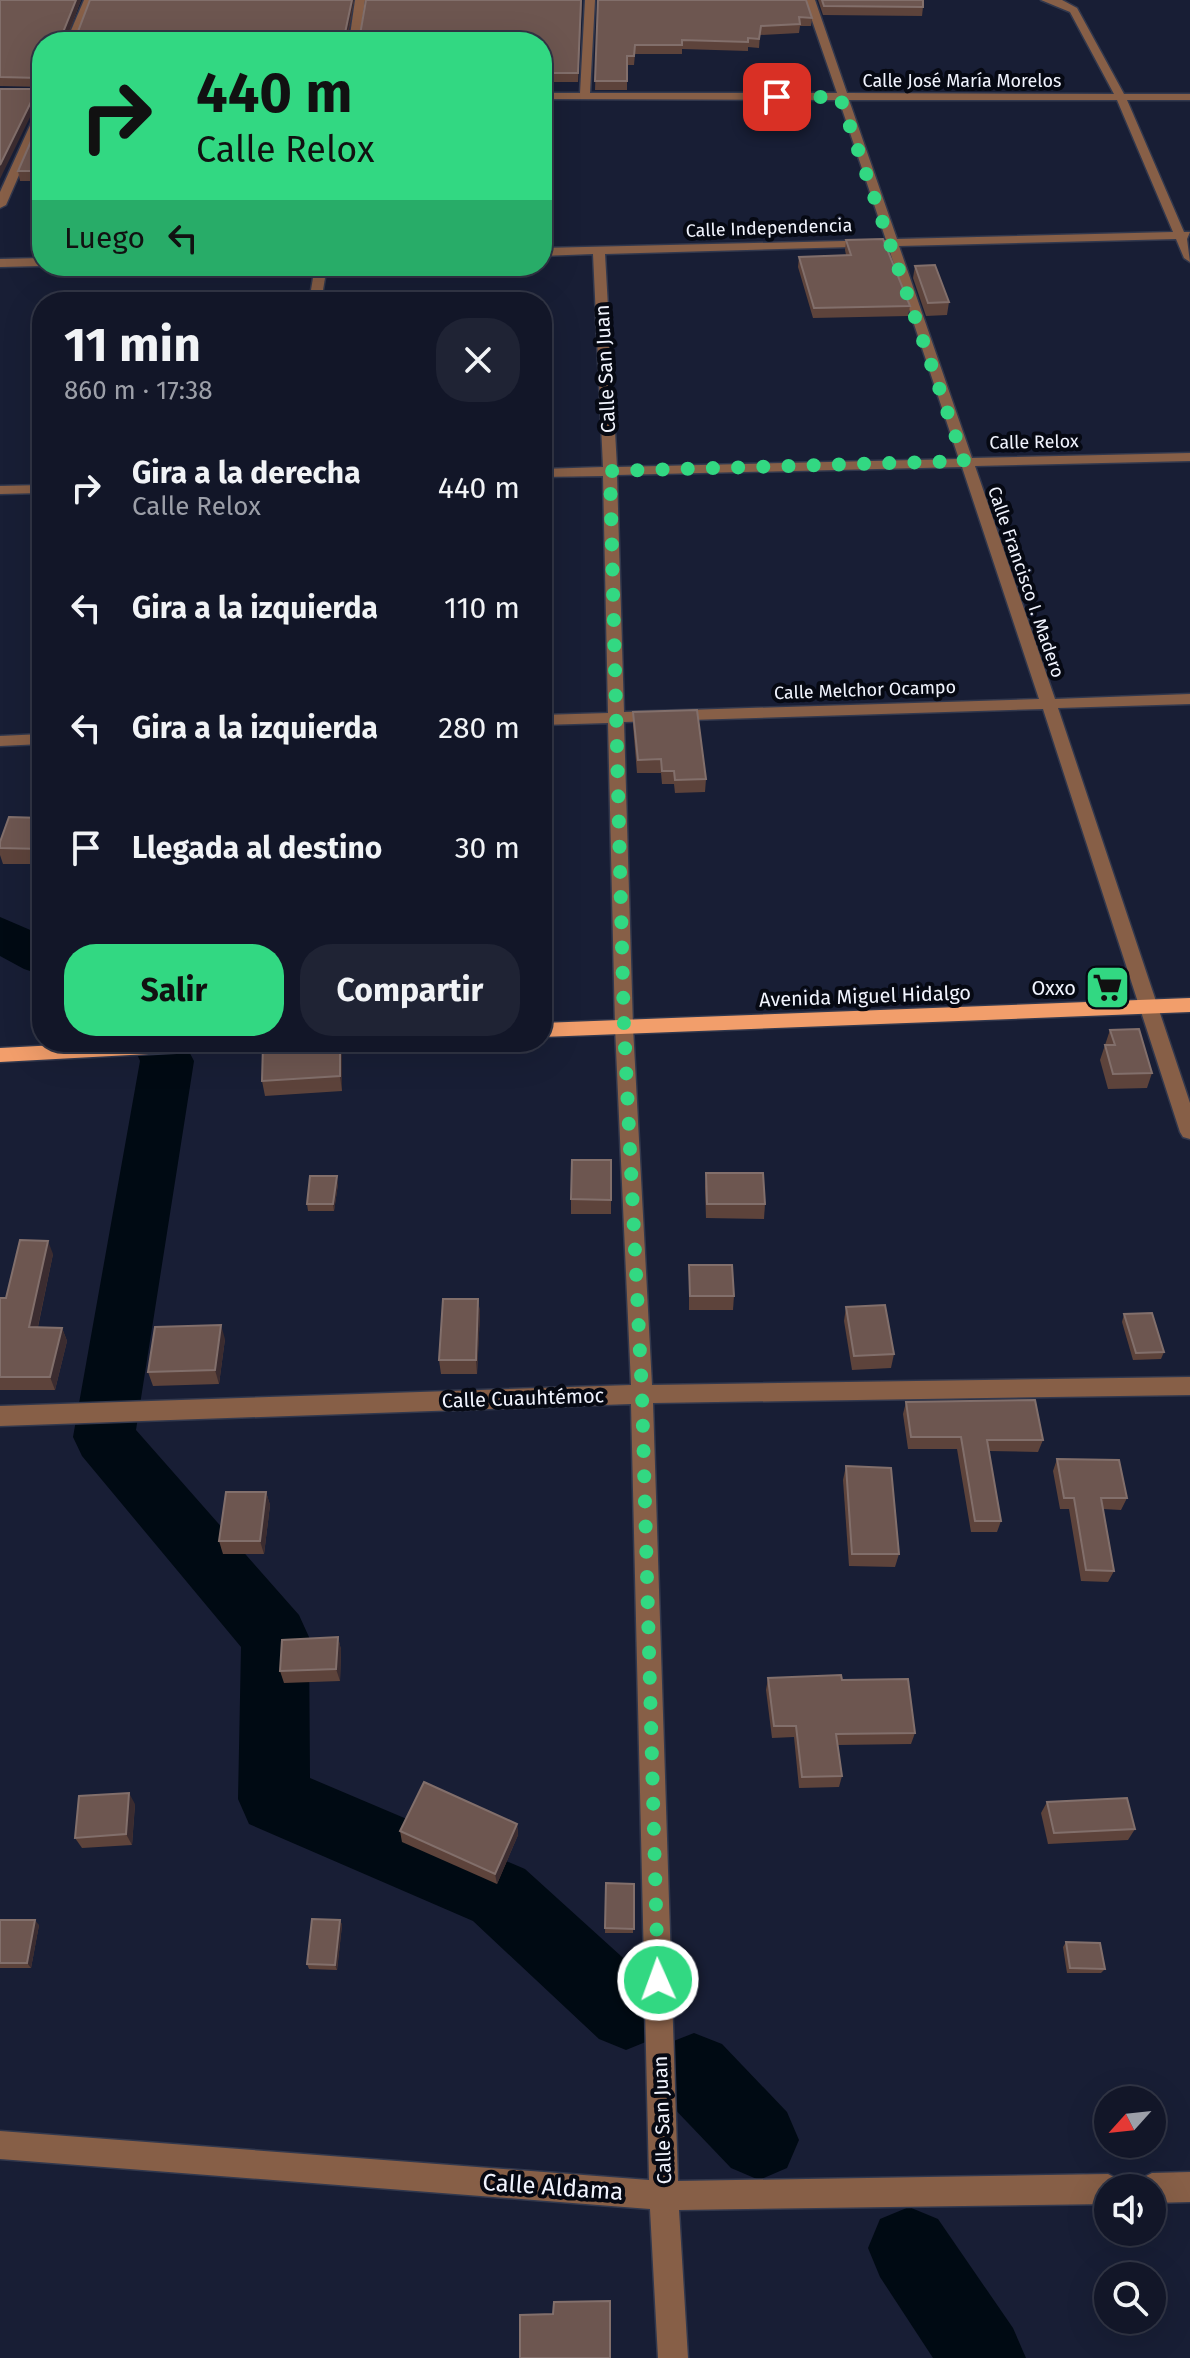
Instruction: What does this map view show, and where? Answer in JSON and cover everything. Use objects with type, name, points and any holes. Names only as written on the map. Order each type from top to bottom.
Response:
[{"type":"main road","name":"Avenida Miguel Hidalgo","points":[[552,1030],[1190,1005]]},
{"type":"main road","points":[[0,1055],[55,1052]]},
{"type":"street","points":[[75,32],[89,0]]},
{"type":"street","points":[[355,32],[360,0]]},
{"type":"street","points":[[585,96],[590,0]]},
{"type":"street","name":"Calle Francisco I. Madero","points":[[810,0],[840,97],[1049,704],[1190,1132]]},
{"type":"street","points":[[1046,0],[1059,2],[1074,10],[1121,97],[1185,235],[1190,258]]},
{"type":"street","name":"Calle José María Morelos","points":[[552,96],[1190,97]]},
{"type":"street","points":[[0,205],[32,133]]},
{"type":"street","name":"Calle Independencia","points":[[552,252],[1185,235]]},
{"type":"street","name":"Calle San Juan","points":[[599,251],[610,471],[624,1027],[642,1394],[664,2196],[673,2358]]},
{"type":"street","points":[[0,263],[32,262]]},
{"type":"street","name":"Calle Relox","points":[[552,473],[1190,457]]},
{"type":"street","points":[[0,490],[32,489]]},
{"type":"street","name":"Calle Melchor Ocampo","points":[[552,720],[1190,699]]},
{"type":"street","points":[[0,741],[32,739]]},
{"type":"street","name":"Calle Cuauhtémoc","points":[[0,1416],[642,1394],[1190,1386]]},
{"type":"street","name":"Calle Aldama","points":[[0,2145],[664,2196],[1094,2189]]},
{"type":"street","points":[[1166,2188],[1190,2187]]},
{"type":"building","points":[[0,0],[76,0],[63,32],[32,32],[32,78],[0,77]]},
{"type":"building","points":[[90,0],[352,0],[345,32],[78,32]]},
{"type":"building","points":[[366,0],[581,0],[578,73],[552,73],[552,32],[361,32]]},
{"type":"building","points":[[598,0],[806,0],[812,18],[799,17],[800,24],[761,26],[759,39],[748,38],[748,42],[682,40],[682,45],[635,45],[634,56],[627,56],[627,81],[595,81]]},
{"type":"building","points":[[822,0],[923,0],[923,7],[824,6]]},
{"type":"building","points":[[0,89],[32,89],[32,100],[0,165]]},
{"type":"building","points":[[32,139],[32,171],[18,171]]},
{"type":"building","points":[[883,239],[910,306],[814,308],[799,257],[851,255],[846,240]]},
{"type":"building","points":[[935,265],[949,302],[928,303],[915,266]]},
{"type":"building","points":[[697,710],[706,779],[675,780],[674,771],[662,771],[661,759],[638,760],[633,712]]},
{"type":"building","points":[[9,817],[32,818],[32,849],[0,848]]},
{"type":"building","points":[[1139,1029],[1152,1073],[1113,1074],[1105,1045],[1115,1045],[1110,1030]]},
{"type":"building","points":[[263,1052],[340,1052],[340,1076],[262,1081]]},
{"type":"building","points":[[572,1160],[611,1160],[611,1200],[571,1199]]},
{"type":"building","points":[[706,1173],[763,1173],[765,1204],[707,1204]]},
{"type":"building","points":[[310,1176],[337,1176],[333,1204],[307,1204]]},
{"type":"building","points":[[20,1240],[48,1241],[29,1327],[62,1328],[50,1377],[0,1377],[0,1298],[6,1298]]},
{"type":"building","points":[[689,1265],[732,1265],[734,1296],[690,1296]]},
{"type":"building","points":[[443,1299],[478,1299],[476,1360],[439,1360]]},
{"type":"building","points":[[885,1305],[894,1354],[854,1356],[846,1307]]},
{"type":"building","points":[[1152,1313],[1164,1352],[1136,1353],[1124,1314]]},
{"type":"building","points":[[221,1325],[215,1370],[148,1372],[155,1327]]},
{"type":"building","points":[[1035,1400],[1043,1440],[987,1440],[1001,1521],[975,1521],[961,1437],[911,1437],[906,1402]]},
{"type":"building","points":[[1057,1459],[1119,1460],[1127,1498],[1101,1498],[1114,1571],[1086,1570],[1074,1498],[1064,1498]]},
{"type":"building","points":[[846,1466],[891,1468],[899,1554],[852,1554]]},
{"type":"building","points":[[226,1492],[266,1492],[260,1541],[219,1541]]},
{"type":"building","points":[[338,1637],[336,1669],[280,1671],[282,1640]]},
{"type":"building","points":[[841,1675],[842,1680],[908,1679],[915,1733],[836,1734],[842,1776],[802,1777],[796,1726],[774,1726],[768,1678]]},
{"type":"building","points":[[424,1782],[517,1824],[495,1874],[400,1831]]},
{"type":"building","points":[[129,1793],[126,1834],[75,1838],[79,1796]]},
{"type":"building","points":[[1127,1798],[1135,1829],[1054,1833],[1047,1802]]},
{"type":"building","points":[[606,1883],[634,1884],[634,1929],[605,1928]]},
{"type":"building","points":[[312,1919],[340,1920],[335,1965],[307,1964]]},
{"type":"building","points":[[0,1920],[35,1920],[27,1963],[0,1963]]},
{"type":"building","points":[[1066,1942],[1100,1943],[1105,1969],[1070,1968]]},
{"type":"building","points":[[610,2301],[610,2358],[520,2358],[520,2315],[553,2314],[554,2302]]},
{"type":"waterway","points":[[0,934],[32,952]]},
{"type":"waterway","points":[[163,1052],[167,1061],[104,1437],[275,1637],[274,1799],[499,1895],[626,2012]]},
{"type":"waterway","points":[[694,2072],[759,2140]]},
{"type":"waterway","points":[[909,2248],[983,2358]]},
{"type":"place","name":"Oxxo","points":[[1107,988]]},
{"type":"route","points":[[658,1980],[642,1394],[624,1027],[610,471],[964,461],[840,97],[777,97]]}]
